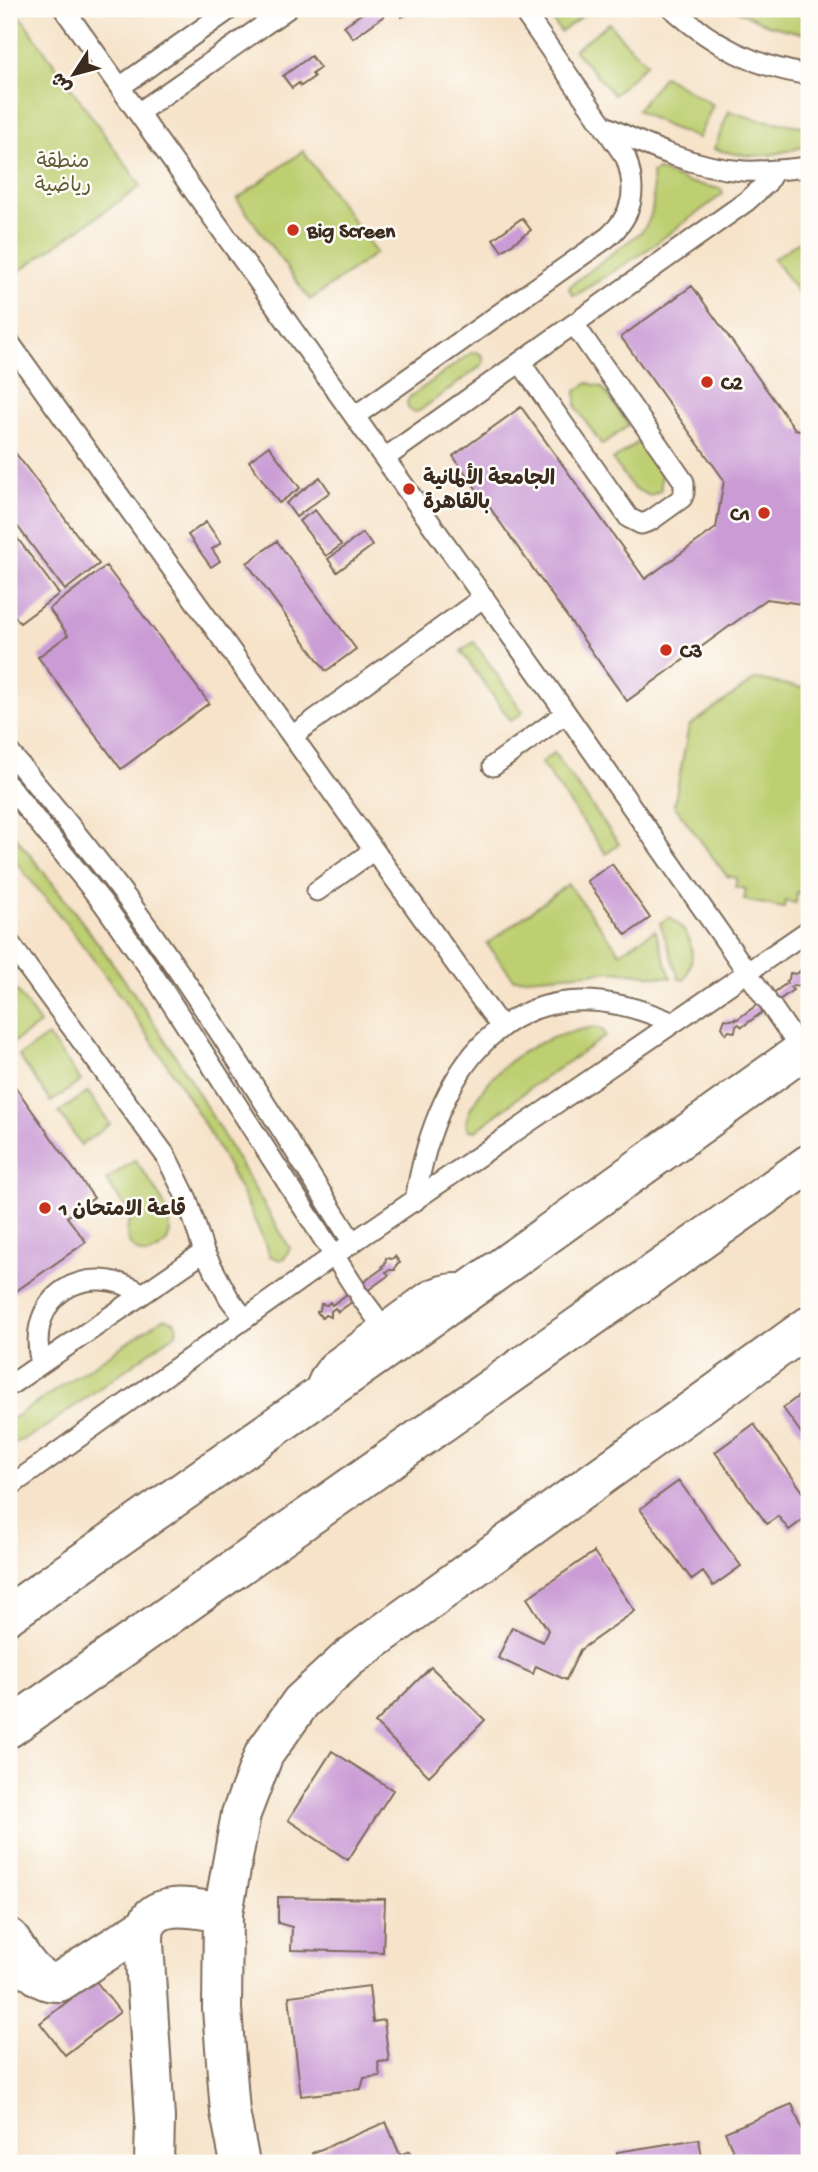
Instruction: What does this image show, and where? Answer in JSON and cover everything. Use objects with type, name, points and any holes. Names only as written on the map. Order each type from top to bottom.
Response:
[{"type":"main road","points":[[9,1614],[806,1049]]},
{"type":"main road","points":[[9,1728],[809,1164]]},
{"type":"main road","points":[[240,2163],[230,2112],[222,2009],[223,1913],[241,1814],[264,1754],[301,1702],[349,1658],[809,1326]]},
{"type":"main road","points":[[9,1938],[29,1967],[42,1979],[50,1983],[59,1982],[146,1926],[155,1914],[168,1908],[223,1913]]},
{"type":"main road","points":[[146,1926],[144,1943],[155,2119],[154,2163]]},
{"type":"lane","points":[[64,9],[484,597],[768,1002],[806,1049]]},
{"type":"lane","points":[[120,87],[230,9]]},
{"type":"lane","points":[[138,113],[287,9]]},
{"type":"lane","points":[[355,416],[619,228],[627,216],[634,187],[626,158],[522,9]]},
{"type":"lane","points":[[673,9],[708,38],[744,58],[777,70],[809,75]]},
{"type":"lane","points":[[603,125],[664,153],[697,163],[745,171],[809,167]]},
{"type":"lane","points":[[385,458],[747,201],[767,183],[774,171]]},
{"type":"lane","points":[[520,362],[629,518],[641,524],[650,521],[682,498],[684,482],[574,324]]},
{"type":"lane","points":[[9,342],[501,1027]]},
{"type":"lane","points":[[292,736],[484,597]]},
{"type":"lane","points":[[493,766],[566,713]]},
{"type":"lane","points":[[9,752],[120,890],[207,1015],[353,1243]]},
{"type":"lane","points":[[9,786],[95,893],[147,965],[333,1256],[381,1324]]},
{"type":"lane","points":[[317,891],[374,850]]},
{"type":"lane","points":[[9,1487],[333,1256],[809,930]]},
{"type":"lane","points":[[9,942],[166,1156],[187,1199],[204,1252],[229,1298],[245,1319]]},
{"type":"lane","points":[[415,1201],[423,1161],[450,1089],[471,1055],[501,1027],[534,1010],[570,1000],[623,1004],[673,1023]]},
{"type":"lane","points":[[9,1387],[204,1252]]},
{"type":"lane","points":[[41,1364],[37,1336],[40,1321],[46,1308],[66,1288],[93,1279],[121,1282],[143,1294]]},
{"type":"lane","points":[[312,1400],[320,1374],[329,1363],[381,1324],[437,1286],[449,1283],[474,1286]]},
{"type":"lane","points":[[9,1592],[55,1559],[69,1556],[84,1561]]},
{"type":"green space","name":"منطقة رياضية","points":[[9,9],[15,9],[141,186],[9,278]]},
{"type":"green space","points":[[544,9],[592,9],[561,32]]},
{"type":"green space","points":[[734,9],[809,9],[809,35],[768,25]]},
{"type":"green space","points":[[609,23],[647,63],[614,95],[574,50]]},
{"type":"green space","points":[[664,76],[713,105],[698,138],[637,110]]},
{"type":"green space","points":[[729,111],[755,119],[809,127],[809,145],[762,156],[714,149]]},
{"type":"green space","points":[[303,151],[376,253],[310,300],[237,199]]},
{"type":"green space","points":[[658,170],[687,182],[721,189],[723,194],[644,252],[573,295],[569,289],[571,285],[642,231],[647,224],[653,204],[652,173]]},
{"type":"green space","points":[[809,235],[809,306],[773,259]]},
{"type":"green space","points":[[471,353],[482,355],[484,361],[481,366],[419,411],[413,412],[408,408],[410,397]]},
{"type":"green space","points":[[588,383],[602,387],[629,425],[602,445],[576,407],[576,391]]},
{"type":"green space","points":[[640,441],[661,472],[661,490],[650,496],[633,488],[613,460]]},
{"type":"green space","points":[[474,642],[523,712],[511,721],[461,651]]},
{"type":"green space","points":[[756,679],[809,689],[809,893],[797,892],[796,903],[785,901],[784,908],[744,900],[746,889],[735,887],[737,878],[727,876],[674,805],[689,726]]},
{"type":"green space","points":[[554,753],[619,844],[606,854],[541,763]]},
{"type":"green space","points":[[9,829],[94,938],[173,1052],[290,1248],[285,1258],[280,1260],[270,1256],[251,1212],[204,1123],[149,1037],[90,955],[11,855],[8,845]]},
{"type":"green space","points":[[568,884],[620,953],[655,930],[671,978],[614,971],[514,979],[487,944]]},
{"type":"green space","points":[[670,917],[684,930],[691,945],[691,962],[684,980],[679,979],[660,923]]},
{"type":"green space","points":[[17,991],[40,1024],[11,1044],[9,997]]},
{"type":"green space","points":[[595,1027],[603,1030],[606,1036],[531,1087],[476,1131],[469,1130],[466,1122],[473,1104],[504,1066],[546,1040]]},
{"type":"green space","points":[[48,1036],[81,1081],[51,1102],[19,1056]]},
{"type":"green space","points":[[88,1092],[110,1124],[81,1145],[59,1112]]},
{"type":"green space","points":[[135,1160],[160,1197],[170,1225],[169,1238],[161,1248],[145,1255],[130,1244],[127,1229],[132,1217],[106,1180]]},
{"type":"green space","points":[[164,1318],[175,1322],[175,1334],[37,1433],[9,1446],[9,1419]]},
{"type":"building","points":[[368,9],[379,9],[384,16],[353,38],[344,26]]},
{"type":"building","points":[[396,9],[414,9],[402,17]]},
{"type":"building","points":[[311,56],[320,68],[312,74],[314,77],[301,86],[299,83],[292,88],[283,76]]},
{"type":"building","points":[[522,218],[531,230],[502,251],[493,239]]},
{"type":"building","points":[[692,286],[795,429],[809,432],[809,605],[767,599],[627,701],[453,456],[521,407],[645,579],[716,528],[724,480],[621,337]]},
{"type":"building","points":[[269,446],[300,488],[279,503],[249,461]]},
{"type":"building","points":[[14,451],[99,564],[65,590],[9,515],[9,455]]},
{"type":"building","points":[[320,477],[330,492],[296,517],[286,503]]},
{"type":"building","points":[[315,510],[341,545],[326,556],[299,521]]},
{"type":"building","points":[[206,522],[221,543],[212,549],[220,561],[211,567],[188,535]]},
{"type":"building","points":[[9,527],[59,594],[20,623],[9,608]]},
{"type":"building","points":[[363,533],[372,546],[337,572],[328,559]]},
{"type":"building","points":[[277,541],[356,649],[326,671],[247,563]]},
{"type":"building","points":[[106,566],[209,703],[121,769],[38,657],[68,635],[49,609]]},
{"type":"building","points":[[612,864],[650,918],[626,935],[587,881]]},
{"type":"building","points":[[800,971],[804,978],[799,986],[790,987],[793,990],[742,1027],[739,1024],[736,1026],[735,1032],[729,1031],[726,1034],[722,1027],[725,1019],[736,1020],[787,983],[790,973],[796,974]]},
{"type":"building","name":"قاعة الامتحان 1","points":[[9,1078],[94,1198],[67,1217],[86,1242],[9,1296],[9,1187],[13,1184],[9,1178]]},
{"type":"building","points":[[395,1256],[400,1263],[395,1270],[386,1272],[389,1275],[338,1312],[335,1308],[331,1311],[331,1317],[325,1315],[322,1318],[317,1312],[321,1304],[327,1305],[330,1302],[332,1305],[383,1268],[386,1258],[392,1259]]},
{"type":"building","points":[[809,1388],[809,1444],[783,1408]]},
{"type":"building","points":[[754,1424],[809,1500],[809,1515],[789,1530],[778,1516],[767,1524],[715,1452]]},
{"type":"building","points":[[679,1481],[741,1566],[713,1586],[703,1572],[692,1580],[640,1509]]},
{"type":"building","points":[[594,1552],[635,1611],[580,1650],[566,1680],[536,1666],[533,1674],[498,1658],[512,1627],[543,1642],[548,1630],[527,1598]]},
{"type":"building","points":[[431,1667],[485,1720],[429,1776],[375,1723]]},
{"type":"building","points":[[332,1751],[393,1790],[348,1860],[288,1820]]},
{"type":"building","points":[[278,1897],[385,1899],[383,1952],[291,1950],[292,1927],[278,1923]]},
{"type":"building","points":[[95,1980],[120,2012],[65,2055],[40,2023]]},
{"type":"building","points":[[369,1986],[373,2022],[384,2020],[389,2061],[378,2062],[380,2076],[364,2078],[361,2089],[301,2096],[289,1996]]},
{"type":"building","points":[[792,2104],[809,2146],[809,2163],[738,2163],[725,2132]]},
{"type":"building","points":[[386,2122],[400,2155],[410,2151],[415,2163],[316,2163],[312,2153]]},
{"type":"building","points":[[699,2139],[703,2163],[619,2163],[617,2152]]},
{"type":"place","name":"Big Screen","points":[[293,230]]},
{"type":"place","name":"C2","points":[[707,382]]},
{"type":"place","name":"الجامعة الألمانية بالقاهرة","points":[[409,489]]},
{"type":"place","name":"C1","points":[[764,513]]},
{"type":"place","name":"C3","points":[[666,650]]},
{"type":"place","name":"قاعة الامتحان 1","points":[[45,1208]]}]
